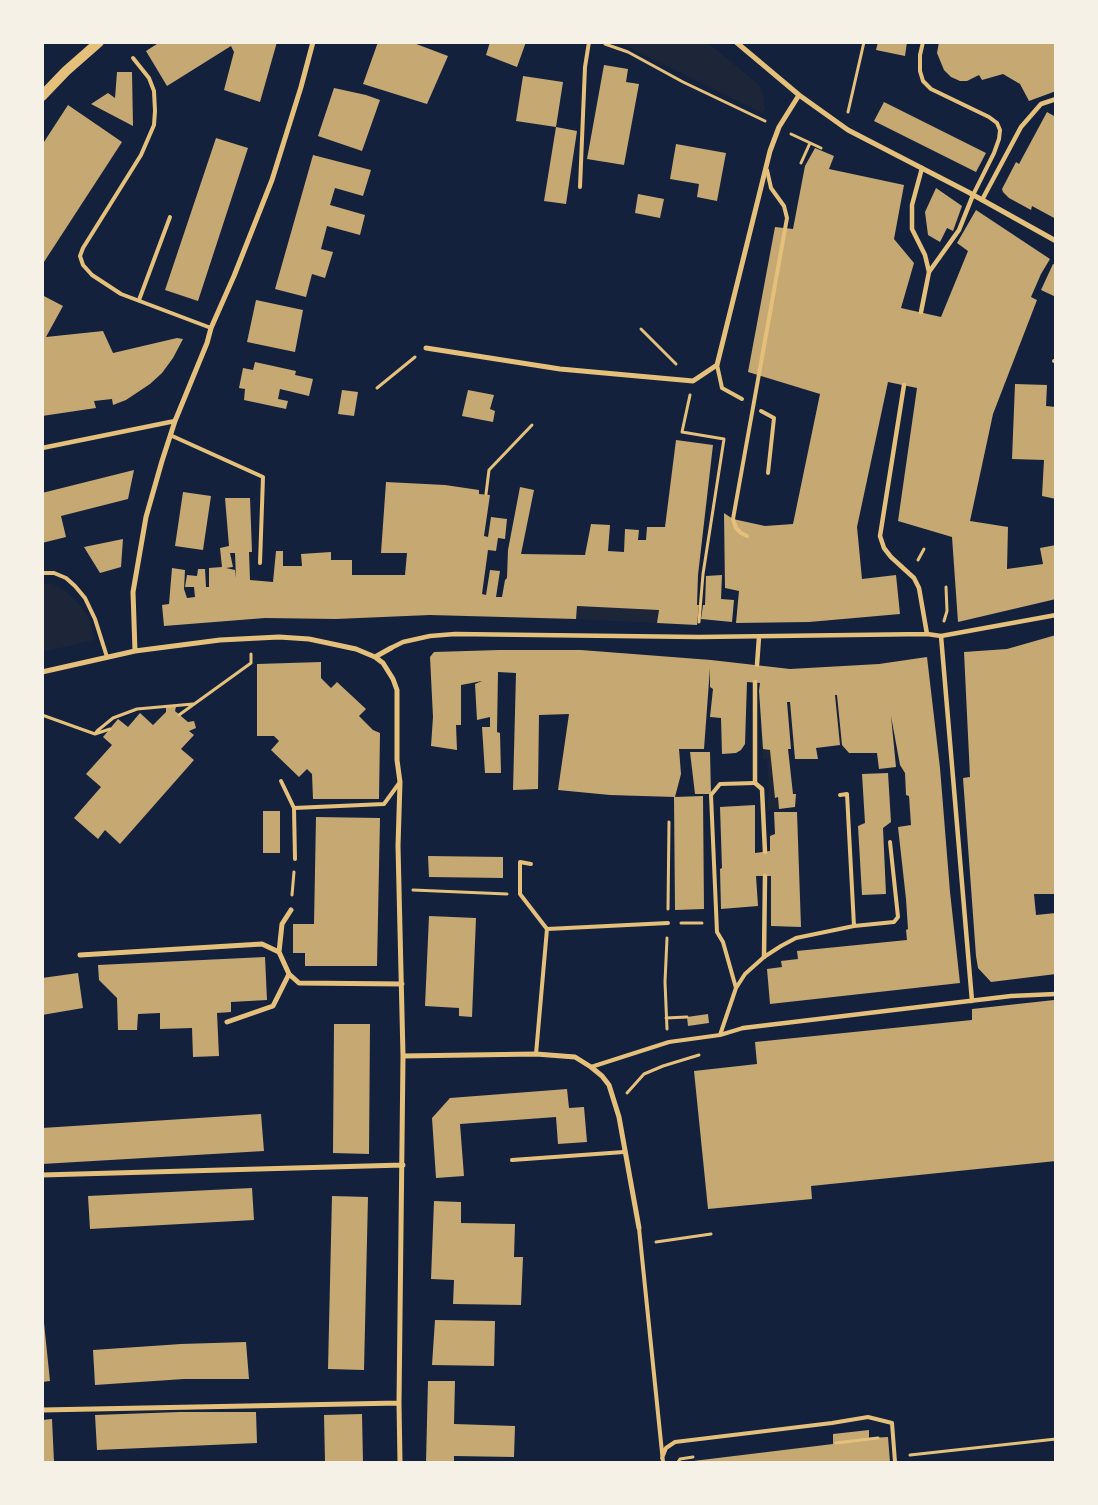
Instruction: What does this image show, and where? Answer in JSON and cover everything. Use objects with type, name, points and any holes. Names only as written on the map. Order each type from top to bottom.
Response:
[{"type":"main road","points":[[42,96],[66,71],[99,42]]},
{"type":"street","points":[[135,651],[133,592],[146,517],[170,434],[207,343],[210,328],[234,276],[272,180],[302,87],[313,42]]},
{"type":"street","points":[[736,42],[799,95],[844,127],[1056,241]]},
{"type":"street","points":[[426,348],[560,369],[693,381],[717,365],[770,151],[779,128],[799,95]]},
{"type":"street","points":[[982,200],[1021,127],[1041,104],[1056,99]]},
{"type":"street","points":[[922,168],[912,205],[912,229],[925,255],[929,272]]},
{"type":"street","points":[[921,312],[929,272],[959,230],[973,195]]},
{"type":"street","points":[[904,386],[880,536],[884,548],[914,578],[919,588],[927,634]]},
{"type":"street","points":[[42,448],[175,421]]},
{"type":"street","points":[[375,657],[403,642],[430,636],[455,634],[699,637],[927,634],[941,636],[1056,615]]},
{"type":"street","points":[[941,636],[972,1001]]},
{"type":"street","points":[[42,672],[135,651],[251,637],[317,640],[356,649],[375,657],[389,670],[397,690],[397,760],[400,782],[398,846],[403,1056],[403,1165],[398,1403],[400,1462]]},
{"type":"street","points":[[757,665],[760,637]]},
{"type":"street","points":[[755,682],[755,783],[762,790],[765,852]]},
{"type":"street","points":[[764,957],[765,876]]},
{"type":"street","points":[[291,910],[282,924],[280,952],[289,974],[299,984],[402,984]]},
{"type":"street","points":[[80,955],[262,944],[280,952]]},
{"type":"street","points":[[226,1022],[273,1006],[289,974]]},
{"type":"street","points":[[743,1028],[1011,996],[1056,994]]},
{"type":"street","points":[[403,1056],[536,1054],[575,1057],[592,1067],[609,1085],[619,1118],[639,1228]]},
{"type":"street","points":[[42,1175],[403,1165]]},
{"type":"street","points":[[42,1410],[398,1403]]},
{"type":"lane","points":[[580,187],[585,67],[589,42]]},
{"type":"lane","points":[[923,42],[920,55],[920,71],[923,81],[931,89],[989,117],[997,123],[1000,130],[994,153],[973,195]]},
{"type":"lane","points":[[133,58],[149,78],[154,91],[154,125],[140,155],[83,248],[80,256],[83,265],[92,275],[121,294],[210,328]]},
{"type":"lane","points":[[747,536],[736,528],[733,519],[787,218],[784,206],[771,188],[766,168]]},
{"type":"lane","points":[[139,300],[170,217]]},
{"type":"lane","points":[[717,365],[722,388],[742,399]]},
{"type":"lane","points":[[761,411],[774,418],[768,473]]},
{"type":"lane","points":[[170,434],[263,477],[260,563]]},
{"type":"lane","points":[[42,573],[54,573],[66,578],[76,586],[85,598],[95,620],[107,658]]},
{"type":"lane","points":[[281,781],[294,808],[295,859]]},
{"type":"lane","points":[[294,808],[384,804],[400,782]]},
{"type":"lane","points":[[736,988],[723,942],[717,932],[711,795],[720,784],[755,783]]},
{"type":"lane","points":[[840,795],[848,794],[854,926]]},
{"type":"lane","points":[[720,1035],[736,988],[745,974],[764,957],[796,938],[854,926],[894,922],[898,917],[890,842]]},
{"type":"lane","points":[[531,864],[520,862],[520,894],[547,929],[536,1054]]},
{"type":"lane","points":[[547,929],[668,923]]},
{"type":"lane","points":[[592,1067],[669,1042],[720,1035],[743,1028]]},
{"type":"lane","points":[[512,1160],[624,1152]]},
{"type":"lane","points":[[639,1228],[662,1460]]},
{"type":"lane","points":[[662,1460],[666,1448],[675,1442],[832,1423],[868,1416],[892,1423],[895,1462]]},
{"type":"path","points":[[602,42],[628,52],[683,82],[821,148]]},
{"type":"path","points":[[844,127],[864,42]]},
{"type":"path","points":[[801,163],[810,143]]},
{"type":"path","points":[[641,329],[693,381],[682,432],[724,439],[703,574],[699,637]]},
{"type":"path","points":[[377,388],[426,348]]},
{"type":"path","points":[[486,494],[489,470],[532,425]]},
{"type":"path","points":[[919,558],[924,549]]},
{"type":"path","points":[[946,587],[947,611]]},
{"type":"path","points":[[179,715],[251,663],[251,637]]},
{"type":"path","points":[[95,734],[113,718],[137,708],[194,704]]},
{"type":"path","points":[[42,716],[95,734],[110,729]]},
{"type":"path","points":[[291,910],[295,859]]},
{"type":"path","points":[[400,890],[520,894]]},
{"type":"path","points":[[668,923],[717,922]]},
{"type":"path","points":[[666,1018],[688,1017]]},
{"type":"path","points":[[615,1106],[644,1074],[709,1052],[720,1035]]},
{"type":"path","points":[[640,1244],[711,1234]]},
{"type":"path","points":[[836,1443],[879,1438]]},
{"type":"path","points":[[894,1457],[1056,1439]]},
{"type":"path","points":[[678,1462],[680,1459],[699,1457]]},
{"type":"shaded area","points":[[620,43],[708,43],[759,85],[763,94],[765,109],[762,113]]},
{"type":"shaded area","points":[[52,583],[77,602],[89,618],[94,640],[43,652],[43,584]]},
{"type":"shaded area","points":[[577,606],[659,610],[657,623],[576,619]]},
{"type":"shaded area","points":[[763,749],[773,750],[779,809],[768,810],[767,759],[763,759]]},
{"type":"building","points":[[160,42],[277,42],[260,102],[224,90],[234,52],[231,46],[167,86],[146,51]]},
{"type":"building","points":[[378,42],[411,42],[448,56],[427,104],[363,84]]},
{"type":"building","points":[[490,42],[526,42],[517,67],[486,55]]},
{"type":"building","points":[[878,42],[907,42],[905,56],[876,50]]},
{"type":"building","points":[[939,42],[1056,42],[1056,91],[1029,101],[1020,84],[1003,74],[982,80],[979,75],[967,81],[960,81],[951,77],[944,70],[937,53]]},
{"type":"building","points":[[604,65],[628,69],[626,82],[639,84],[624,165],[587,159]]},
{"type":"building","points":[[117,72],[132,72],[133,126],[91,104],[108,93],[115,98]]},
{"type":"building","points":[[523,76],[563,82],[556,127],[516,121]]},
{"type":"building","points":[[334,88],[380,100],[362,151],[318,136]]},
{"type":"building","points":[[884,102],[986,153],[976,172],[874,121]]},
{"type":"building","points":[[68,105],[122,142],[42,265],[42,145]]},
{"type":"building","points":[[1047,112],[1056,117],[1056,219],[1032,206],[1031,210],[1009,198],[1002,189],[1016,162],[1019,164]]},
{"type":"building","points":[[556,127],[577,131],[566,204],[544,201]]},
{"type":"building","points":[[216,138],[248,148],[198,301],[165,290]]},
{"type":"building","points":[[676,144],[726,153],[717,201],[697,197],[699,184],[670,179]]},
{"type":"building","points":[[815,148],[834,156],[829,169],[904,185],[894,239],[914,263],[901,308],[941,317],[968,251],[957,243],[976,210],[1050,259],[1031,297],[1037,300],[993,414],[970,521],[1008,527],[1007,569],[1043,564],[1040,548],[1056,545],[1056,599],[958,622],[952,537],[898,521],[917,388],[888,382],[857,527],[862,579],[896,575],[900,614],[809,622],[736,623],[739,591],[725,588],[724,513],[733,519],[765,526],[793,524],[820,394],[748,372],[775,227],[793,229],[805,166]]},
{"type":"building","points":[[313,155],[371,170],[363,196],[335,188],[330,205],[365,215],[360,235],[327,226],[321,249],[333,252],[325,278],[312,274],[306,297],[275,289]]},
{"type":"building","points":[[936,188],[962,206],[953,231],[947,228],[940,242],[928,235],[925,212]]},
{"type":"building","points":[[638,194],[664,199],[660,218],[635,213]]},
{"type":"building","points":[[1053,264],[1056,265],[1056,297],[1041,290]]},
{"type":"building","points":[[42,295],[63,306],[46,337],[103,331],[113,353],[177,338],[183,339],[162,373],[150,384],[126,400],[113,405],[112,399],[94,401],[96,408],[42,416]]},
{"type":"building","points":[[256,300],[303,310],[295,352],[247,342]]},
{"type":"building","points":[[255,362],[296,371],[295,375],[313,379],[309,396],[280,389],[278,399],[288,401],[286,409],[244,400],[245,389],[239,388],[243,368],[253,370]]},
{"type":"building","points":[[1015,384],[1047,385],[1046,406],[1056,407],[1056,499],[1042,496],[1044,460],[1012,459]]},
{"type":"building","points":[[342,390],[358,392],[354,416],[338,414]]},
{"type":"building","points":[[468,390],[494,395],[490,409],[495,411],[493,422],[462,416]]},
{"type":"building","points":[[676,440],[713,445],[698,575],[697,605],[699,605],[697,625],[657,623],[659,610],[577,606],[576,619],[430,615],[336,619],[265,618],[164,626],[162,605],[169,604],[172,568],[185,570],[184,589],[187,598],[195,597],[194,587],[185,587],[187,575],[197,576],[198,569],[205,569],[206,587],[209,587],[209,568],[222,567],[220,548],[229,546],[225,498],[250,498],[252,552],[249,552],[250,580],[273,582],[276,551],[283,551],[283,566],[302,566],[301,554],[331,552],[331,560],[352,560],[352,575],[405,575],[407,553],[381,553],[386,482],[445,485],[479,490],[479,494],[490,495],[484,536],[488,537],[491,517],[507,519],[505,539],[498,538],[496,551],[488,550],[482,594],[486,595],[490,570],[500,571],[496,597],[502,597],[507,578],[508,550],[520,487],[534,490],[521,554],[585,555],[591,524],[610,525],[608,551],[624,552],[625,529],[639,530],[638,540],[646,540],[647,527],[665,527]],"holes":[[[230,553],[235,553],[236,578],[235,570],[226,568],[233,567]]]},
{"type":"building","points":[[134,470],[128,499],[61,516],[66,537],[42,543],[42,493]]},
{"type":"building","points":[[183,492],[211,496],[203,550],[175,546]]},
{"type":"building","points":[[123,539],[121,567],[100,573],[84,547]]},
{"type":"building","points":[[722,575],[721,599],[734,600],[732,622],[701,619],[703,605],[705,605],[706,576]]},
{"type":"building","points":[[1056,635],[1056,894],[1034,894],[1036,915],[1056,913],[1056,974],[991,982],[978,968],[976,956],[963,778],[970,777],[964,652],[1007,649]]},
{"type":"building","points":[[581,650],[711,660],[790,669],[879,664],[927,657],[940,768],[950,892],[960,983],[770,1004],[767,969],[782,967],[781,961],[798,959],[797,951],[907,940],[906,899],[898,827],[911,825],[909,796],[906,795],[905,773],[900,765],[891,716],[896,767],[879,769],[877,753],[849,753],[842,745],[837,695],[835,695],[840,745],[816,748],[818,759],[795,759],[790,702],[787,702],[791,749],[788,749],[793,794],[796,794],[795,807],[779,809],[778,797],[775,798],[770,750],[763,749],[760,683],[747,682],[745,744],[736,753],[722,754],[721,718],[710,717],[713,689],[710,687],[710,668],[704,749],[679,749],[681,774],[675,797],[610,795],[558,790],[569,714],[539,715],[538,789],[513,790],[516,673],[498,672],[497,732],[500,733],[501,773],[485,773],[482,727],[490,727],[490,717],[477,720],[475,684],[482,681],[461,685],[461,725],[456,725],[457,750],[431,746],[433,717],[430,657],[434,652]]},
{"type":"building","points":[[321,662],[321,678],[331,688],[337,682],[366,709],[359,716],[373,730],[380,733],[379,799],[313,799],[312,774],[307,769],[299,777],[271,750],[279,741],[274,736],[257,736],[257,664]]},
{"type":"building","points":[[166,707],[176,707],[175,711],[188,722],[194,721],[196,728],[189,731],[194,735],[181,749],[194,760],[120,844],[105,830],[98,839],[74,818],[101,787],[86,774],[112,745],[103,737],[118,719],[128,727],[140,713],[153,725],[166,712]]},
{"type":"building","points":[[690,752],[710,752],[711,794],[695,794]]},
{"type":"building","points":[[888,773],[891,822],[883,828],[886,894],[862,895],[858,826],[865,823],[862,774]]},
{"type":"building","points":[[703,796],[704,909],[675,910],[674,797]]},
{"type":"building","points":[[755,805],[755,853],[770,851],[770,836],[775,834],[774,812],[797,812],[801,927],[771,926],[771,876],[756,876],[758,906],[721,909],[720,807]]},
{"type":"building","points":[[263,811],[280,811],[280,853],[263,853]]},
{"type":"building","points":[[316,817],[380,818],[377,966],[305,966],[305,953],[293,953],[293,924],[314,924]]},
{"type":"building","points":[[428,856],[503,857],[503,878],[429,877]]},
{"type":"building","points":[[429,916],[476,918],[472,1017],[459,1016],[459,1008],[425,1006]]},
{"type":"building","points":[[265,957],[267,1000],[231,1002],[231,1012],[217,1013],[219,1056],[193,1057],[192,1028],[160,1029],[160,1013],[138,1014],[137,1030],[118,1030],[117,998],[99,980],[98,965]]},
{"type":"building","points":[[78,973],[83,1008],[42,1015],[42,978]]},
{"type":"building","points":[[1054,1000],[1056,1161],[811,1186],[812,1199],[708,1209],[694,1071],[757,1064],[755,1042],[972,1020],[972,1009]]},
{"type":"building","points":[[708,1014],[709,1023],[688,1026],[687,1017]]},
{"type":"building","points":[[334,1024],[370,1024],[369,1154],[333,1153]]},
{"type":"building","points":[[567,1089],[569,1108],[584,1107],[587,1142],[558,1144],[556,1117],[460,1124],[464,1176],[436,1178],[432,1118],[450,1098]]},
{"type":"building","points":[[261,1114],[264,1151],[42,1164],[42,1128]]},
{"type":"building","points":[[252,1188],[254,1220],[90,1229],[88,1196]]},
{"type":"building","points":[[332,1196],[368,1197],[364,1370],[328,1369]]},
{"type":"building","points":[[434,1201],[461,1202],[461,1223],[515,1224],[514,1257],[523,1257],[521,1305],[453,1304],[454,1280],[431,1279]]},
{"type":"building","points":[[435,1320],[495,1321],[494,1366],[432,1365]]},
{"type":"building","points":[[42,1323],[44,1323],[50,1381],[42,1382]]},
{"type":"building","points":[[246,1342],[249,1379],[184,1379],[95,1385],[93,1350]]},
{"type":"building","points":[[428,1381],[455,1381],[454,1424],[515,1426],[514,1457],[454,1456],[454,1462],[426,1462]]},
{"type":"building","points":[[256,1412],[257,1443],[97,1450],[95,1415]]},
{"type":"building","points":[[362,1414],[363,1462],[325,1462],[324,1415]]},
{"type":"building","points":[[52,1419],[54,1462],[42,1462],[42,1420]]},
{"type":"building","points":[[869,1430],[869,1438],[888,1437],[890,1462],[693,1462],[833,1444],[833,1434]]}]
